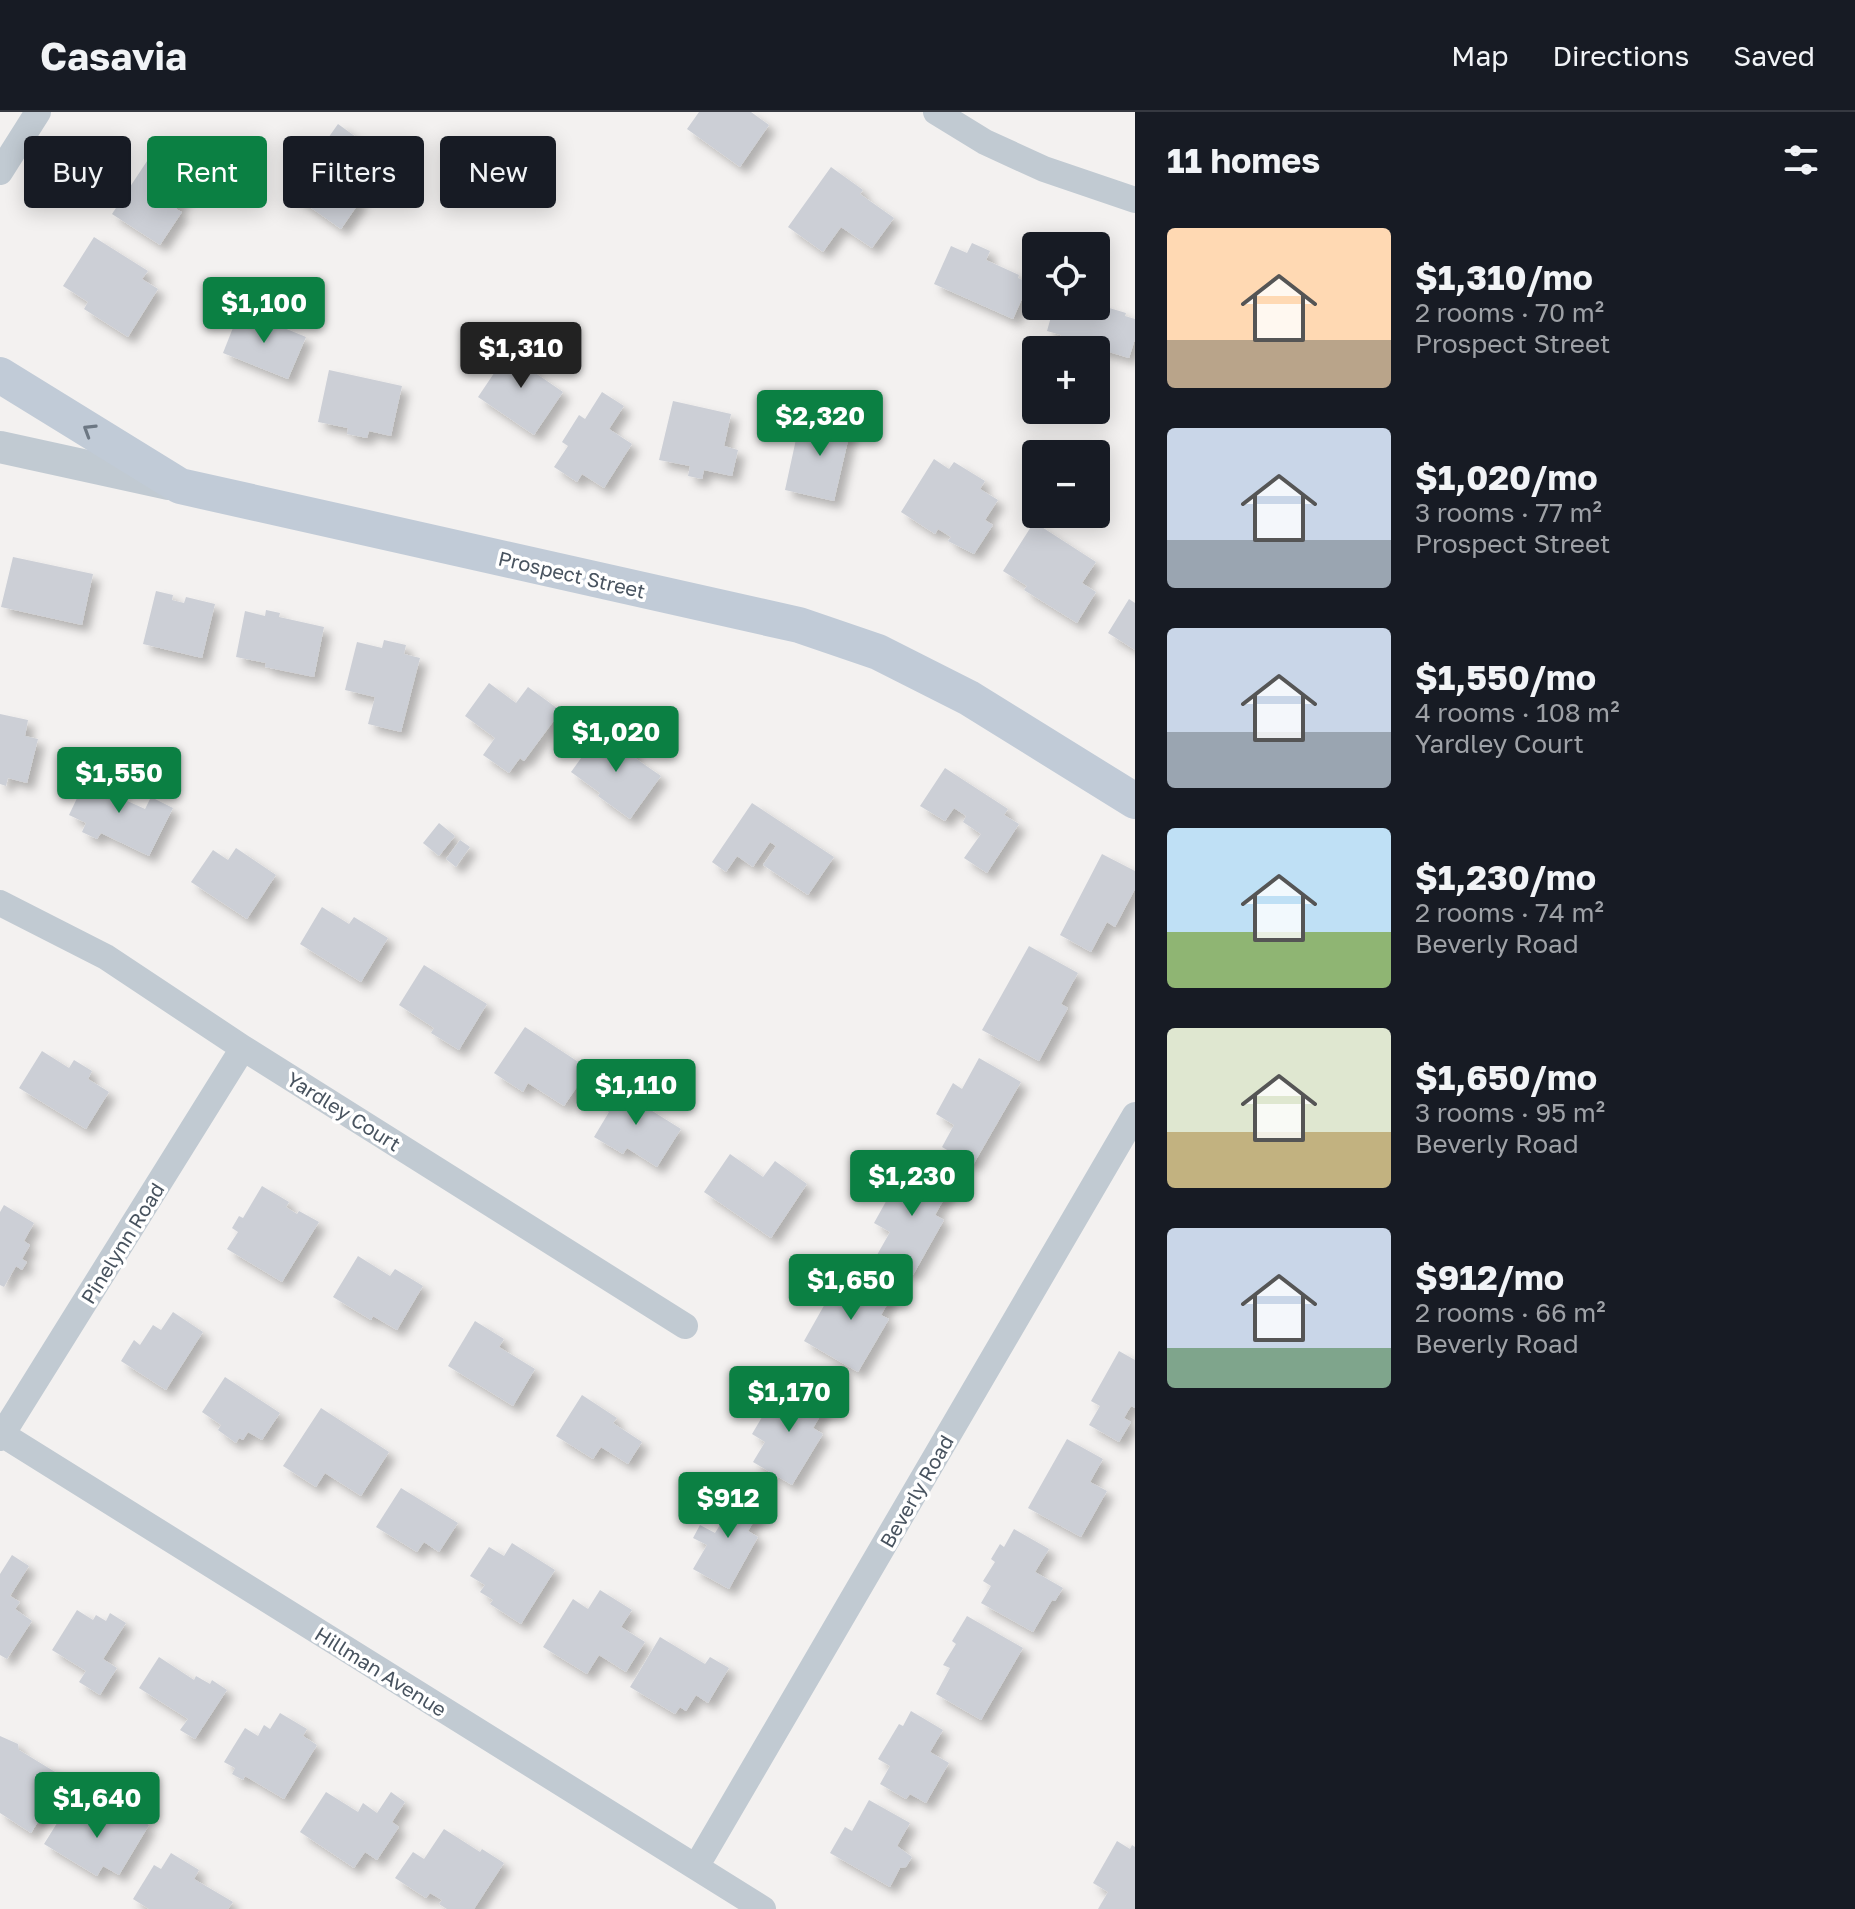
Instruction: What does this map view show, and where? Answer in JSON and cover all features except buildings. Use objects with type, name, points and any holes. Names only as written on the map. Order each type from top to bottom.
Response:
[{"type":"main road","name":"Prospect Street","points":[[0,375],[180,486],[799,625],[878,652],[969,698],[1135,801]]},
{"type":"street","points":[[0,172],[38,112]]},
{"type":"street","points":[[936,112],[985,142],[1044,169],[1135,200]]},
{"type":"street","points":[[0,447],[180,486]]},
{"type":"street","name":"Yardley Court","points":[[0,903],[106,957],[243,1048],[685,1326]]},
{"type":"street","name":"Pinelynn Road","points":[[1,1435],[243,1048]]},
{"type":"street","name":"Beverly Road","points":[[696,1867],[1135,1115]]},
{"type":"street","name":"Hillman Avenue","points":[[1,1435],[763,1909]]}]
